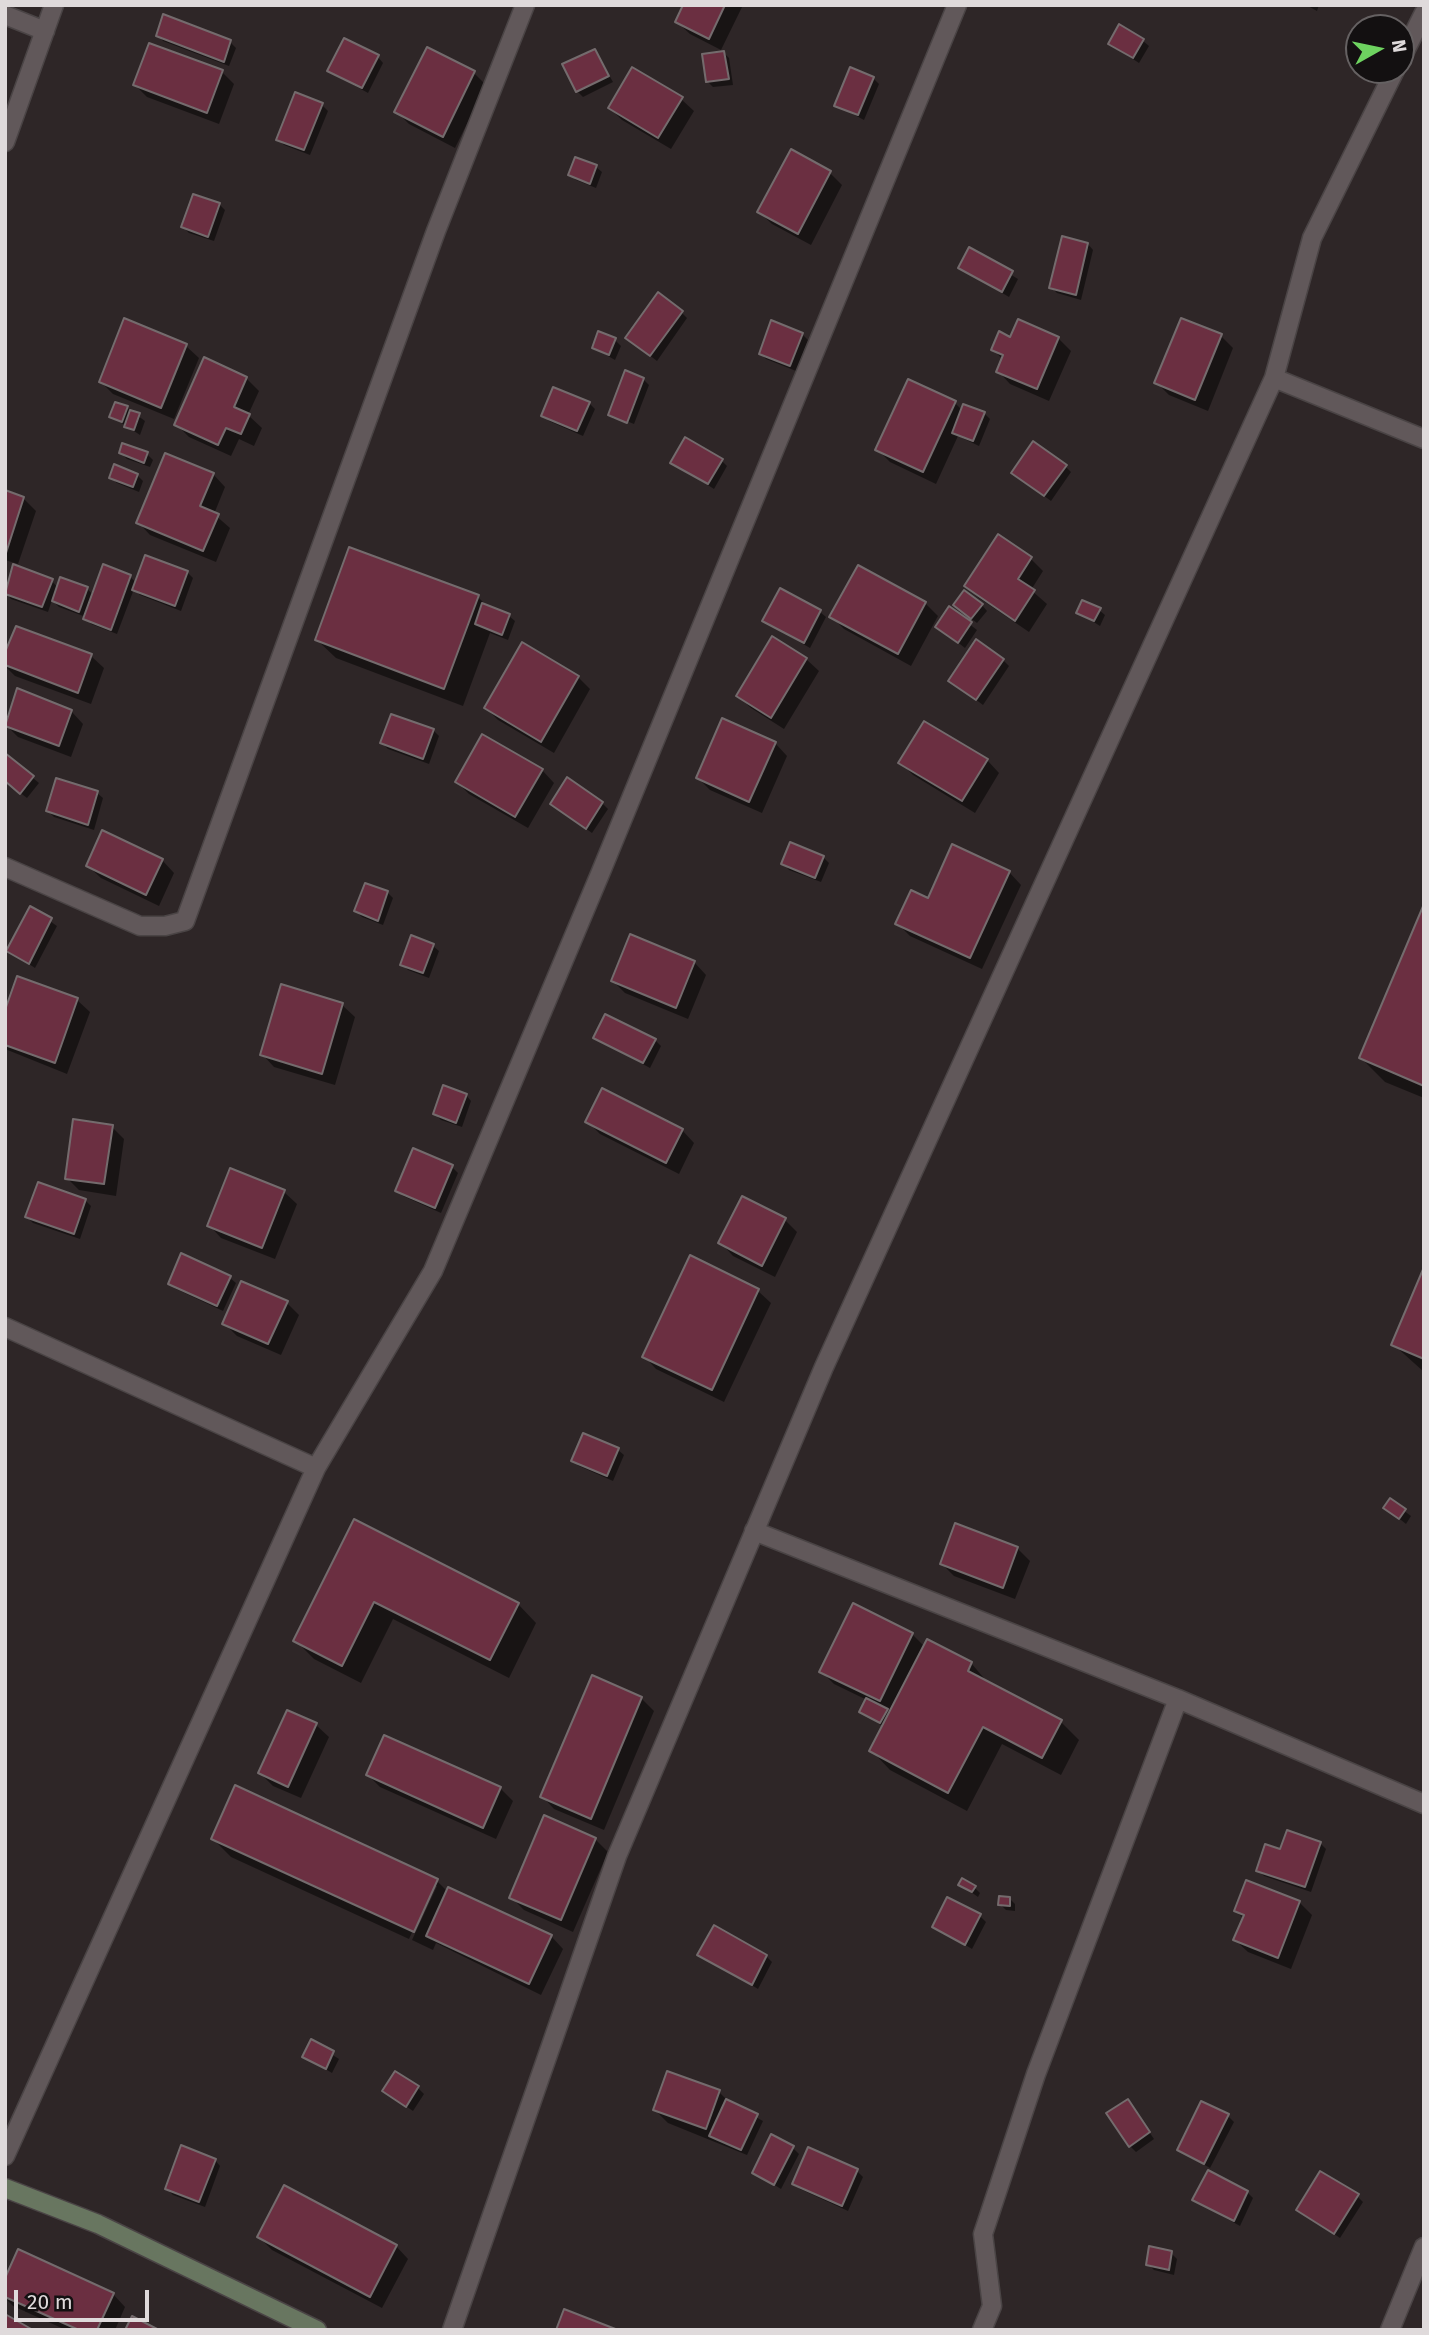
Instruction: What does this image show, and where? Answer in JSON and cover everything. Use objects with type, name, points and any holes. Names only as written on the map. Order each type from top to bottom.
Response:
[{"type":"street","points":[[5,142],[54,5]]},
{"type":"street","points":[[5,867],[140,926],[165,926],[186,921],[436,231],[525,5]]},
{"type":"street","points":[[5,2156],[316,1468],[433,1270],[600,874],[957,5]]},
{"type":"street","points":[[1415,31],[1424,13]]},
{"type":"street","points":[[5,15],[45,31]]},
{"type":"street","points":[[452,2330],[617,1856],[824,1367],[1273,378],[1312,238],[1388,84]]},
{"type":"street","points":[[1273,378],[1424,439]]},
{"type":"street","points":[[5,1327],[316,1468]]},
{"type":"street","points":[[754,1531],[1178,1699],[1424,1804]]},
{"type":"street","points":[[982,2330],[992,2306],[984,2234],[1036,2074],[1178,1699]]},
{"type":"street","points":[[5,2188],[98,2224],[317,2330]]},
{"type":"street","points":[[1390,2330],[1424,2248]]},
{"type":"building","points":[[683,5],[725,5],[709,39],[675,22]]},
{"type":"building","points":[[163,14],[231,40],[224,62],[156,36]]},
{"type":"building","points":[[1119,24],[1144,39],[1133,58],[1108,44]]},
{"type":"building","points":[[344,38],[379,55],[362,88],[327,71]]},
{"type":"building","points":[[149,43],[223,70],[207,113],[133,85]]},
{"type":"building","points":[[427,47],[475,71],[443,137],[394,112]]},
{"type":"building","points":[[595,49],[609,76],[576,92],[562,64]]},
{"type":"building","points":[[724,51],[729,79],[706,82],[702,54]]},
{"type":"building","points":[[632,67],[683,97],[658,138],[608,108]]},
{"type":"building","points":[[850,67],[874,77],[858,115],[834,106]]},
{"type":"building","points":[[295,92],[323,103],[304,150],[276,140]]},
{"type":"building","points":[[791,149],[831,171],[798,234],[757,212]]},
{"type":"building","points":[[575,157],[597,165],[590,184],[568,175]]},
{"type":"building","points":[[193,194],[220,203],[208,237],[181,227]]},
{"type":"building","points":[[1062,236],[1088,243],[1076,295],[1049,288]]},
{"type":"building","points":[[969,247],[1013,271],[1002,292],[958,268]]},
{"type":"building","points":[[658,292],[683,311],[650,356],[625,338]]},
{"type":"building","points":[[124,318],[187,344],[161,408],[99,382]]},
{"type":"building","points":[[1181,318],[1222,334],[1195,400],[1154,383]]},
{"type":"building","points":[[1018,319],[1059,337],[1037,389],[996,372],[1003,355],[991,350],[999,331],[1010,337]]},
{"type":"building","points":[[771,320],[803,333],[790,366],[759,354]]},
{"type":"building","points":[[598,331],[616,338],[609,355],[592,348]]},
{"type":"building","points":[[204,357],[247,377],[234,407],[250,414],[241,434],[226,428],[218,445],[174,425]]},
{"type":"building","points":[[625,370],[644,378],[627,423],[608,415]]},
{"type":"building","points":[[908,379],[956,401],[923,472],[875,450]]},
{"type":"building","points":[[553,387],[590,402],[577,431],[541,416]]},
{"type":"building","points":[[115,402],[128,406],[122,422],[109,417]]},
{"type":"building","points":[[963,404],[985,412],[973,441],[952,433]]},
{"type":"building","points":[[130,410],[140,413],[134,430],[124,427]]},
{"type":"building","points":[[685,437],[723,459],[708,484],[670,463]]},
{"type":"building","points":[[1033,441],[1067,465],[1044,496],[1011,473]]},
{"type":"building","points":[[122,443],[148,452],[144,463],[119,453]]},
{"type":"building","points":[[165,453],[214,473],[200,506],[219,514],[203,551],[136,523]]},
{"type":"building","points":[[114,464],[138,474],[133,487],[109,478]]},
{"type":"building","points":[[5,490],[24,497],[6,553],[5,553]]},
{"type":"building","points":[[998,534],[1032,557],[1018,579],[1035,590],[1015,621],[964,586]]},
{"type":"building","points":[[349,547],[479,595],[444,689],[315,640]]},
{"type":"building","points":[[145,555],[188,571],[175,606],[132,590]]},
{"type":"building","points":[[13,564],[53,579],[42,607],[5,594]]},
{"type":"building","points":[[103,564],[131,575],[111,630],[83,619]]},
{"type":"building","points":[[858,565],[926,602],[898,654],[829,617]]},
{"type":"building","points":[[60,577],[88,587],[79,612],[52,601]]},
{"type":"building","points":[[780,588],[821,610],[804,643],[762,621]]},
{"type":"building","points":[[964,590],[983,604],[971,619],[953,605]]},
{"type":"building","points":[[1082,600],[1101,608],[1094,621],[1076,613]]},
{"type":"building","points":[[482,603],[510,614],[502,635],[475,624]]},
{"type":"building","points":[[949,606],[972,622],[958,643],[935,627]]},
{"type":"building","points":[[16,626],[92,654],[78,693],[5,665],[5,652]]},
{"type":"building","points":[[772,636],[807,658],[771,718],[736,696]]},
{"type":"building","points":[[976,639],[1004,659],[976,700],[948,681]]},
{"type":"building","points":[[522,642],[579,676],[541,742],[484,708]]},
{"type":"building","points":[[17,688],[72,710],[59,746],[5,726]]},
{"type":"building","points":[[391,714],[434,729],[423,759],[380,743]]},
{"type":"building","points":[[722,718],[776,742],[749,802],[696,778]]},
{"type":"building","points":[[924,721],[988,759],[962,801],[898,763]]},
{"type":"building","points":[[482,734],[543,769],[515,817],[455,782]]},
{"type":"building","points":[[5,753],[34,776],[20,794],[5,781]]},
{"type":"building","points":[[567,777],[603,802],[586,829],[550,804]]},
{"type":"building","points":[[56,778],[98,791],[88,825],[46,811]]},
{"type":"building","points":[[102,830],[163,859],[146,895],[86,866]]},
{"type":"building","points":[[790,842],[824,856],[815,878],[781,864]]},
{"type":"building","points":[[952,844],[1010,871],[970,958],[895,924],[911,890],[928,898]]},
{"type":"building","points":[[365,883],[388,891],[378,921],[354,911]]},
{"type":"building","points":[[1424,904],[1424,1086],[1359,1058]]},
{"type":"building","points":[[30,906],[52,918],[29,964],[6,951]]},
{"type":"building","points":[[630,934],[695,961],[676,1008],[611,981]]},
{"type":"building","points":[[411,935],[434,944],[423,973],[400,965]]},
{"type":"building","points":[[17,976],[78,998],[55,1063],[5,1045],[5,1010]]},
{"type":"building","points":[[281,984],[343,1003],[322,1074],[260,1055]]},
{"type":"building","points":[[605,1014],[656,1039],[643,1063],[593,1038]]},
{"type":"building","points":[[443,1085],[467,1094],[456,1123],[433,1114]]},
{"type":"building","points":[[602,1088],[683,1129],[666,1163],[585,1122]]},
{"type":"building","points":[[73,1119],[113,1125],[104,1184],[65,1179]]},
{"type":"building","points":[[413,1148],[453,1165],[435,1208],[395,1191]]},
{"type":"building","points":[[230,1168],[285,1190],[262,1248],[207,1226]]},
{"type":"building","points":[[38,1182],[86,1199],[74,1234],[25,1217]]},
{"type":"building","points":[[742,1196],[786,1218],[762,1266],[718,1243]]},
{"type":"building","points":[[181,1253],[231,1276],[217,1306],[168,1284]]},
{"type":"building","points":[[690,1255],[759,1289],[712,1390],[642,1357]]},
{"type":"building","points":[[1424,1267],[1424,1359],[1391,1345]]},
{"type":"building","points":[[241,1281],[288,1301],[268,1344],[222,1324]]},
{"type":"building","points":[[583,1433],[619,1448],[607,1476],[571,1461]]},
{"type":"building","points":[[1390,1498],[1406,1509],[1399,1519],[1383,1508]]},
{"type":"building","points":[[354,1519],[519,1603],[490,1660],[374,1602],[342,1666],[293,1641]]},
{"type":"building","points":[[955,1523],[1018,1547],[1003,1588],[940,1564]]},
{"type":"building","points":[[853,1603],[913,1633],[880,1701],[819,1672]]},
{"type":"building","points":[[927,1639],[972,1662],[968,1671],[1062,1720],[1042,1758],[983,1727],[948,1793],[869,1751]]},
{"type":"building","points":[[592,1675],[642,1697],[591,1819],[540,1797]]},
{"type":"building","points":[[866,1698],[888,1709],[880,1723],[859,1712]]},
{"type":"building","points":[[287,1710],[317,1723],[288,1787],[258,1773]]},
{"type":"building","points":[[384,1735],[501,1787],[483,1828],[366,1775]]},
{"type":"building","points":[[235,1785],[438,1879],[414,1932],[211,1839]]},
{"type":"building","points":[[544,1815],[596,1838],[561,1920],[509,1898]]},
{"type":"building","points":[[1287,1830],[1321,1842],[1305,1887],[1256,1871],[1265,1844],[1280,1849]]},
{"type":"building","points":[[962,1878],[976,1886],[972,1892],[958,1885]]},
{"type":"building","points":[[1246,1880],[1300,1901],[1278,1958],[1233,1940],[1244,1915],[1234,1911]]},
{"type":"building","points":[[448,1887],[552,1935],[529,1984],[426,1936]]},
{"type":"building","points":[[999,1896],[1010,1897],[1010,1906],[998,1905]]},
{"type":"building","points":[[947,1897],[981,1914],[965,1945],[932,1927]]},
{"type":"building","points":[[714,1925],[767,1955],[752,1985],[697,1955]]},
{"type":"building","points":[[311,2039],[334,2051],[326,2069],[302,2057]]},
{"type":"building","points":[[395,2071],[419,2086],[406,2107],[382,2091]]},
{"type":"building","points":[[667,2071],[720,2090],[706,2129],[653,2110]]},
{"type":"building","points":[[726,2099],[758,2114],[741,2150],[709,2136]]},
{"type":"building","points":[[1128,2099],[1150,2132],[1129,2147],[1106,2113]]},
{"type":"building","points":[[1201,2101],[1229,2114],[1204,2164],[1177,2150]]},
{"type":"building","points":[[771,2134],[794,2146],[774,2185],[752,2173]]},
{"type":"building","points":[[181,2145],[216,2159],[199,2202],[165,2189]]},
{"type":"building","points":[[808,2147],[858,2169],[842,2206],[792,2184]]},
{"type":"building","points":[[1208,2170],[1248,2191],[1234,2221],[1192,2200]]},
{"type":"building","points":[[1320,2171],[1359,2194],[1334,2234],[1296,2210]]},
{"type":"building","points":[[284,2185],[397,2245],[370,2297],[257,2237]]},
{"type":"building","points":[[1149,2246],[1172,2251],[1169,2270],[1146,2265]]},
{"type":"building","points":[[18,2249],[114,2293],[97,2330],[79,2330],[5,2297],[5,2278]]},
{"type":"building","points":[[564,2309],[618,2330],[556,2330]]},
{"type":"building","points":[[5,2314],[33,2330],[5,2330]]},
{"type":"building","points":[[132,2316],[159,2330],[125,2330]]}]
